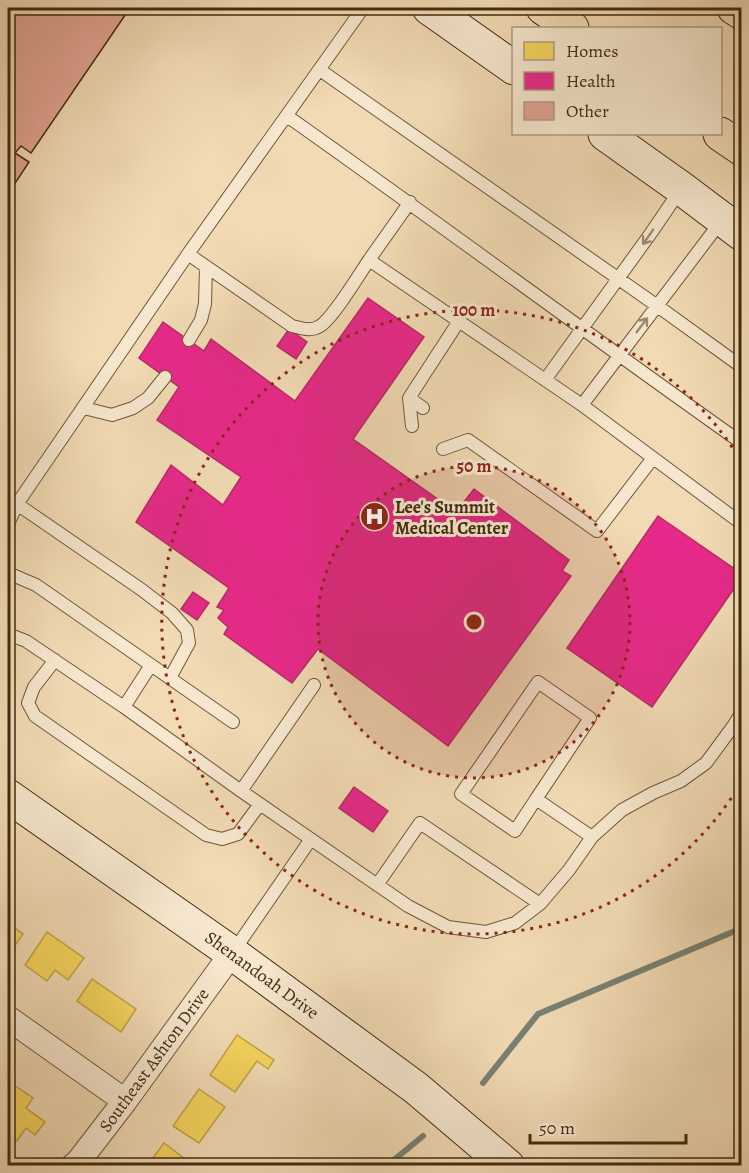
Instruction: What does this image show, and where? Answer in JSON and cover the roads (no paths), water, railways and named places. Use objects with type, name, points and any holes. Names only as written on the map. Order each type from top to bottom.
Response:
[{"type":"highway","points":[[543,8],[571,27]]},
{"type":"highway","points":[[734,8],[741,13]]},
{"type":"highway","points":[[721,135],[741,149]]},
{"type":"street","points":[[429,8],[512,67]]},
{"type":"street","points":[[606,135],[732,227]]},
{"type":"street","name":"Shenandoah Drive","points":[[8,796],[232,953],[416,1088],[508,1166]]},
{"type":"street","name":"Southeast Ashton Drive","points":[[74,1166],[125,1101],[232,953]]},
{"type":"street","points":[[8,1018],[125,1101]]},
{"type":"lane","points":[[8,524],[16,504],[188,254],[363,8]]},
{"type":"lane","points":[[320,70],[741,367]]},
{"type":"lane","points":[[287,116],[410,202],[618,356],[741,443]]},
{"type":"lane","points":[[545,380],[681,188]]},
{"type":"lane","points":[[188,254],[292,326],[306,330],[319,327],[328,318],[410,202]]},
{"type":"lane","points":[[582,405],[656,305],[732,227]]},
{"type":"lane","points":[[369,260],[582,405],[741,524]]},
{"type":"lane","points":[[189,340],[201,320],[205,304],[206,267]]},
{"type":"lane","points":[[412,426],[409,398],[459,321]]},
{"type":"lane","points":[[84,408],[112,415],[133,408],[148,398],[165,377]]},
{"type":"lane","points":[[409,398],[423,408]]},
{"type":"lane","points":[[455,431],[597,531],[652,458]]},
{"type":"lane","points":[[443,449],[468,440]]},
{"type":"lane","points":[[16,504],[172,613],[187,630],[189,643],[170,678]]},
{"type":"lane","points":[[8,573],[36,585],[232,722]]},
{"type":"lane","points":[[8,634],[26,641],[55,660],[408,906],[448,927],[486,932],[515,923],[540,904],[569,870],[592,837],[622,810],[681,781],[706,763],[741,712]]},
{"type":"lane","points":[[55,660],[34,687],[28,703],[34,716],[206,835],[222,839],[238,834],[260,804]]},
{"type":"lane","points":[[124,707],[151,665]]},
{"type":"lane","points":[[538,682],[590,718],[536,799],[515,831],[461,794],[538,682]]},
{"type":"lane","points":[[241,791],[314,685]]},
{"type":"lane","points":[[536,799],[592,837]]},
{"type":"lane","points":[[377,885],[420,823],[540,904]]},
{"type":"lane","points":[[232,953],[311,840]]},
{"type":"waterway","points":[[483,1083],[538,1014],[742,928]]},
{"type":"waterway","points":[[389,1166],[423,1136]]},
{"type":"place","name":"Lee's Summit Medical Center","points":[[374,517]]}]
